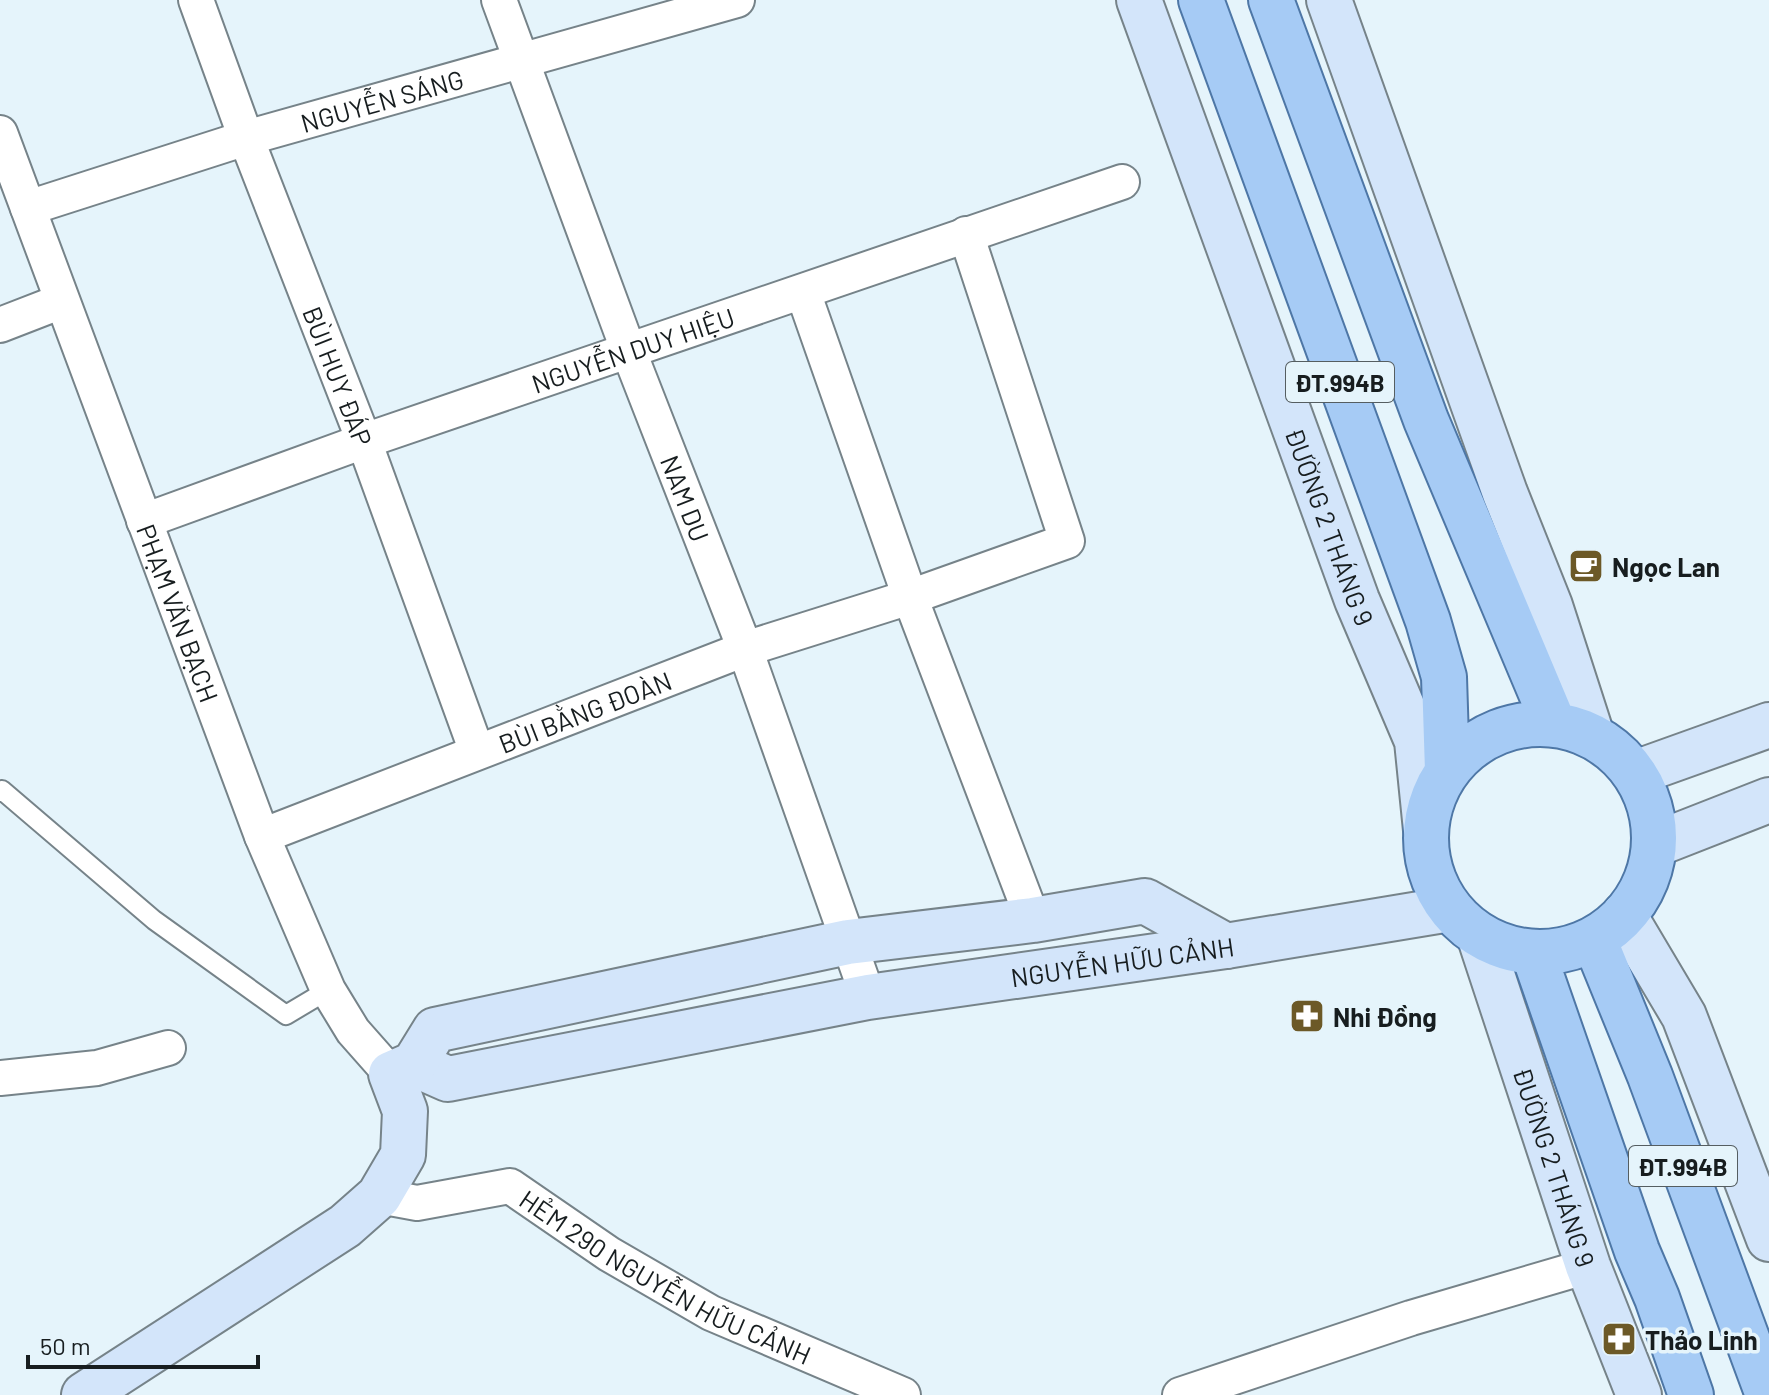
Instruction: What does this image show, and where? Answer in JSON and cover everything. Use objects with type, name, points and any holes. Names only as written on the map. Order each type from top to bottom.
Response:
[{"type":"main road","name":"ĐƯỜNG 2 THÁNG 9","points":[[1139,0],[1357,600],[1417,741],[1426,830]]},
{"type":"main road","name":"ĐT.994B","points":[[1201,0],[1428,621],[1444,677],[1447,771]]},
{"type":"main road","name":"ĐT.994B","points":[[1271,0],[1426,420],[1573,730]]},
{"type":"main road","points":[[1329,0],[1505,493],[1550,606],[1573,730]]},
{"type":"main road","name":"ĐT.994B","points":[[1465,922],[1430,868],[1426,830],[1432,799],[1447,771],[1472,745],[1497,732],[1523,724],[1573,730],[1617,753],[1635,773],[1650,807],[1654,845],[1646,881],[1609,927]]},
{"type":"main road","points":[[1635,773],[1769,725]]},
{"type":"main road","points":[[1654,845],[1769,800]]},
{"type":"main road","name":"NGUYỄN HỮU CẢNH","points":[[1145,901],[1226,946],[868,997],[448,1079],[402,1069],[435,1030],[848,942],[1033,920],[1145,901]]},
{"type":"main road","name":"ĐƯỜNG 2 THÁNG 9","points":[[1465,922],[1588,1266],[1639,1395]]},
{"type":"main road","points":[[1226,946],[1465,922],[1505,947],[1533,952],[1564,950],[1609,927]]},
{"type":"main road","name":"ĐT.994B","points":[[1609,927],[1684,1016],[1769,1239]]},
{"type":"main road","name":"ĐT.994B","points":[[1609,927],[1650,1076],[1768,1395]]},
{"type":"main road","name":"ĐƯỜNG 2 THÁNG 9","points":[[1533,952],[1637,1251],[1691,1395]]},
{"type":"main road","points":[[84,1395],[345,1226],[379,1196],[403,1155],[405,1111],[402,1069]]},
{"type":"street","name":"BÙI HUY ĐÁP","points":[[196,0],[246,138],[364,441],[477,752]]},
{"type":"street","name":"NAM DU","points":[[499,0],[629,352],[745,649],[868,997]]},
{"type":"street","name":"NGUYỄN SÁNG","points":[[28,208],[246,138],[737,0]]},
{"type":"street","name":"PHẠM VĂN BẠCH","points":[[0,133],[262,836],[328,990],[353,1031],[402,1069]]},
{"type":"street","name":"NGUYỄN DUY HIỆU","points":[[144,521],[364,441],[1122,182]]},
{"type":"street","name":"BÙI BẰNG ĐOÀN","points":[[262,836],[745,649],[910,597],[1067,541],[966,234]]},
{"type":"street","points":[[803,292],[910,597],[1033,920]]},
{"type":"street","points":[[0,325],[62,301]]},
{"type":"street","points":[[0,1078],[97,1068],[168,1048]]},
{"type":"street","name":"HẺM 290 NGUYỄN HỮU CẢNH","points":[[379,1196],[417,1203],[510,1186],[609,1254],[711,1313],[903,1395]]},
{"type":"street","points":[[1180,1395],[1411,1318],[1588,1266]]},
{"type":"lane","points":[[1,791],[154,920],[286,1015],[328,990]]},
{"type":"place","name":"Ngọc Lan","points":[[1586,566]]},
{"type":"place","name":"Nhi Đồng","points":[[1307,1016]]},
{"type":"place","name":"Thảo Linh","points":[[1619,1339]]}]
